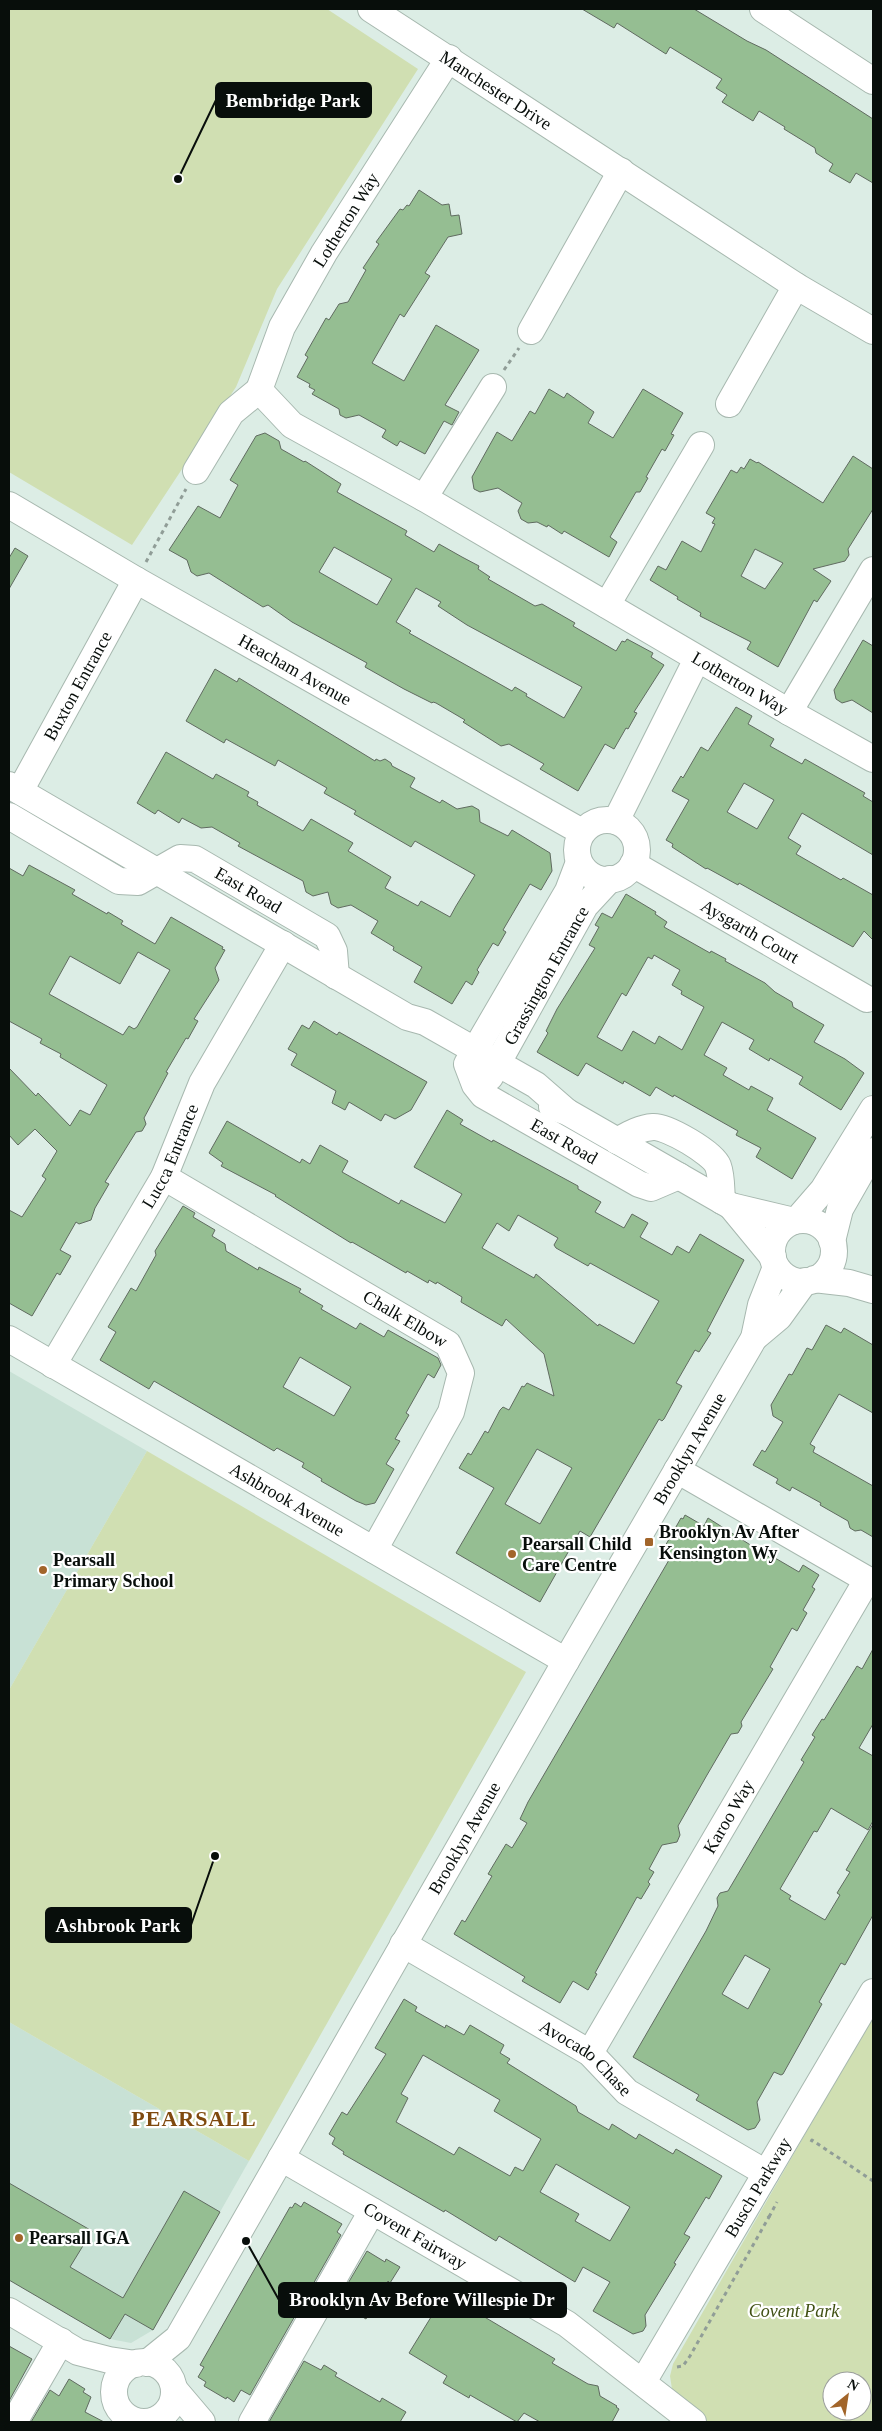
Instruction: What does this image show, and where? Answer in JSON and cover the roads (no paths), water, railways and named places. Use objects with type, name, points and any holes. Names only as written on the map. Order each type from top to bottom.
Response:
[{"type":"street","name":"Manchester Drive","points":[[371,9],[449,58],[796,286],[873,331]]},
{"type":"street","points":[[763,9],[873,81]]},
{"type":"street","name":"Lotherton Way","points":[[196,471],[231,413],[259,390],[287,318],[324,253],[449,58]]},
{"type":"street","points":[[531,331],[622,171]]},
{"type":"street","points":[[729,404],[796,286]]},
{"type":"street","points":[[424,498],[492,387]]},
{"type":"street","name":"Lotherton Way","points":[[259,390],[292,425],[424,498],[873,760]]},
{"type":"street","points":[[607,605],[702,445]]},
{"type":"street","name":"Heacham Avenue","points":[[9,505],[136,580],[582,832]]},
{"type":"street","points":[[789,712],[873,570]]},
{"type":"street","name":"Buxton Entrance","points":[[14,788],[136,580]]},
{"type":"street","points":[[616,821],[697,659]]},
{"type":"street","name":"East Road","points":[[14,788],[406,1017],[426,1022],[471,1057],[494,1070],[536,1085],[568,1112],[727,1203],[796,1220]]},
{"type":"street","name":"East Road","points":[[9,816],[119,881],[138,882],[159,872],[180,858],[195,859],[327,936],[334,951],[336,976]]},
{"type":"street","points":[[606,820],[616,821],[625,826],[634,839],[637,854],[633,864],[620,877],[610,879],[599,878],[590,874],[579,862],[577,852],[578,841],[582,832],[596,822],[606,820]]},
{"type":"street","name":"Grassington Entrance","points":[[471,1057],[568,891],[579,862]]},
{"type":"street","name":"Aysgarth Court","points":[[633,864],[867,1000]]},
{"type":"street","name":"Grassington Entrance","points":[[494,1070],[585,906],[610,879]]},
{"type":"street","name":"Lucca Entrance","points":[[53,1365],[164,1177],[202,1083],[283,944]]},
{"type":"street","name":"East Road","points":[[471,1057],[474,1085],[483,1095],[638,1184],[651,1188],[679,1176]]},
{"type":"street","points":[[873,1109],[826,1186],[796,1220],[778,1232],[773,1242],[774,1262],[790,1279],[849,1283],[873,1290]]},
{"type":"street","name":"East Road","points":[[617,1140],[639,1129],[655,1126],[667,1130],[711,1155],[718,1165],[727,1203],[774,1262]]},
{"type":"street","points":[[810,1280],[826,1272],[831,1263],[840,1209],[873,1151]]},
{"type":"street","name":"Chalk Elbow","points":[[164,1177],[448,1344],[461,1373],[452,1412],[374,1550]]},
{"type":"street","points":[[796,1220],[810,1220],[822,1226],[833,1242],[873,1284]]},
{"type":"street","name":"Brooklyn Avenue","points":[[178,2338],[142,2363],[122,2373],[117,2406],[127,2416],[136,2421],[154,2422],[170,2408],[178,2338],[566,1661],[754,1338],[774,1262]]},
{"type":"street","name":"Brooklyn Avenue","points":[[754,1338],[779,1317],[810,1280]]},
{"type":"street","name":"Ashbrook Avenue","points":[[9,1339],[566,1661]]},
{"type":"street","points":[[677,1470],[870,1582]]},
{"type":"street","name":"Karoo Way","points":[[590,2053],[870,1582]]},
{"type":"street","name":"Avocado Chase","points":[[403,1944],[590,2053],[626,2092],[766,2173]]},
{"type":"street","name":"Busch Parkway","points":[[643,2382],[873,1992]]},
{"type":"street","name":"Covent Fairway","points":[[280,2158],[566,2324],[693,2422]]},
{"type":"street","points":[[252,2422],[372,2211]]},
{"type":"street","points":[[9,2311],[70,2346],[108,2360],[157,2366],[202,2422]]},
{"type":"street","points":[[70,2346],[117,2406]]},
{"type":"street","points":[[14,2422],[70,2346]]},
{"type":"place","name":"Bembridge Park","points":[[178,179]]},
{"type":"place","name":"Brooklyn Av After Kensington Wy","points":[[649,1542]]},
{"type":"place","name":"Pearsall Child Care Centre","points":[[512,1554]]},
{"type":"place","name":"Pearsall Primary School","points":[[43,1570]]},
{"type":"place","name":"Ashbrook Park","points":[[215,1856]]},
{"type":"place","name":"Pearsall IGA","points":[[19,2238]]},
{"type":"place","name":"Brooklyn Av Before Willespie Dr","points":[[246,2241]]},
{"type":"district","name":"PEARSALL","points":[[194,2118]]},
{"type":"park label","name":"Covent Park","points":[[794,2311]]}]
